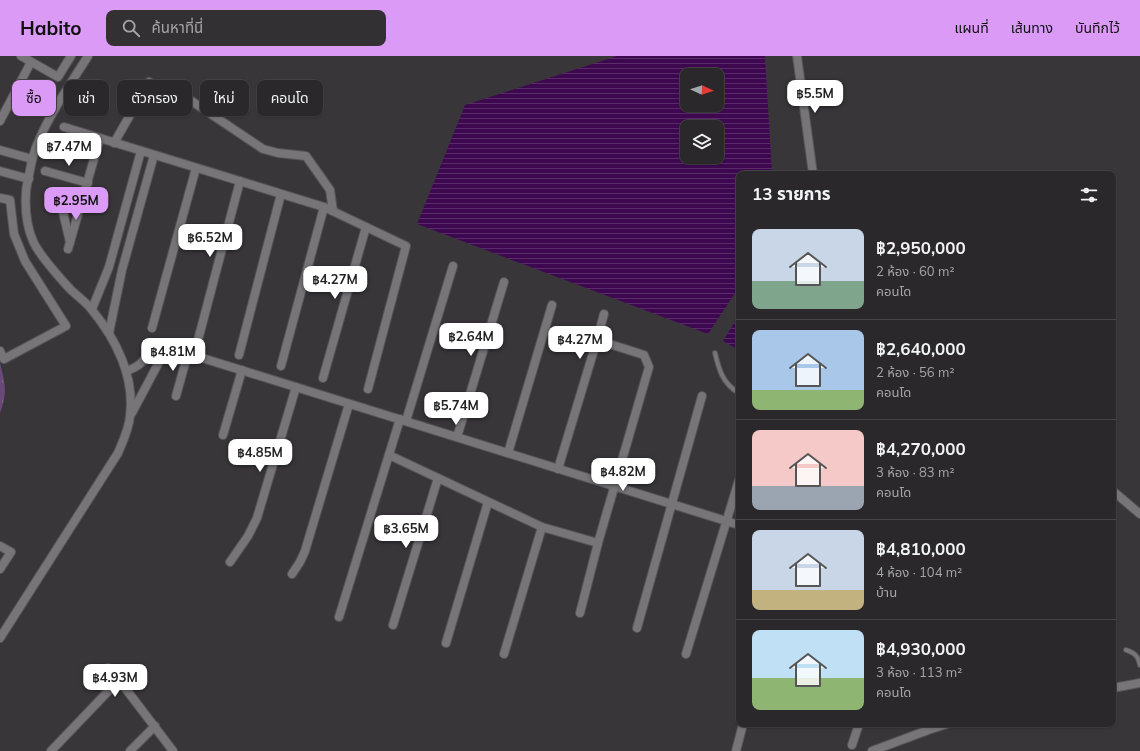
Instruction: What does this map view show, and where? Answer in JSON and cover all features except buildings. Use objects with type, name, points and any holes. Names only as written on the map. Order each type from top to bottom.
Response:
[{"type":"street","points":[[21,56],[58,77],[71,56]]},
{"type":"street","points":[[0,638],[118,453],[126,433],[130,416],[131,387],[119,352],[109,333],[92,309],[45,259],[33,241],[27,220],[26,192],[32,159],[38,141],[88,56]]},
{"type":"street","points":[[797,56],[813,171]]},
{"type":"street","points":[[0,121],[31,62]]},
{"type":"street","points":[[114,143],[149,82],[187,98],[263,149],[278,153],[306,156],[330,190],[333,211]]},
{"type":"street","points":[[64,127],[324,207],[406,246],[368,389]]},
{"type":"street","points":[[61,204],[69,246],[100,138]]},
{"type":"street","points":[[0,150],[32,159]]},
{"type":"street","points":[[92,309],[109,267],[141,151]]},
{"type":"street","points":[[109,333],[122,270],[154,155]]},
{"type":"street","points":[[152,328],[196,168]]},
{"type":"street","points":[[0,171],[29,179]]},
{"type":"street","points":[[45,171],[88,183]]},
{"type":"street","points":[[198,340],[240,181]]},
{"type":"street","points":[[239,355],[281,194]]},
{"type":"street","points":[[0,198],[10,200],[14,234],[25,261],[66,326],[4,359],[0,351]]},
{"type":"street","points":[[281,366],[324,207]]},
{"type":"street","points":[[323,378],[366,227]]},
{"type":"street","points":[[339,617],[389,455],[403,420],[453,266]]},
{"type":"street","points":[[457,437],[504,282]]},
{"type":"street","points":[[508,453],[552,305]]},
{"type":"street","points":[[558,469],[604,314]]},
{"type":"street","points":[[580,613],[598,543],[649,367],[644,355],[597,340]]},
{"type":"street","points":[[126,370],[134,368],[140,364],[153,350],[160,346],[167,347],[736,524]]},
{"type":"street","points":[[130,416],[167,347]]},
{"type":"street","points":[[176,396],[188,353]]},
{"type":"street","points":[[222,435],[242,370]]},
{"type":"street","points":[[230,562],[248,536],[257,518],[296,387]]},
{"type":"street","points":[[637,628],[702,396]]},
{"type":"street","points":[[292,574],[305,551],[349,404]]},
{"type":"street","points":[[389,455],[542,526],[598,543]]},
{"type":"street","points":[[393,625],[438,478]]},
{"type":"street","points":[[686,654],[736,490]]},
{"type":"street","points":[[1116,494],[1140,514]]},
{"type":"street","points":[[446,643],[488,502]]},
{"type":"street","points":[[504,654],[542,526]]},
{"type":"street","points":[[0,546],[11,552],[0,569]]},
{"type":"street","points":[[108,668],[120,680],[173,751]]},
{"type":"street","points":[[50,751],[120,680]]},
{"type":"street","points":[[1116,688],[1140,684]]},
{"type":"street","points":[[130,751],[155,726]]},
{"type":"street","points":[[736,751],[742,727]]},
{"type":"street","points":[[852,745],[858,727]]},
{"type":"street","points":[[872,751],[928,727]]},
{"type":"lane","points":[[715,353],[722,377],[736,390]]},
{"type":"lane","points":[[1126,650],[1134,652],[1140,665]]},
{"type":"green space","points":[[0,363],[5,393],[3,406],[0,413]]},
{"type":"shaded area","points":[[617,56],[765,56],[772,171],[736,171],[736,292],[708,334],[417,224],[465,105]]},
{"type":"shaded area","points":[[736,320],[736,348],[723,341]]}]
